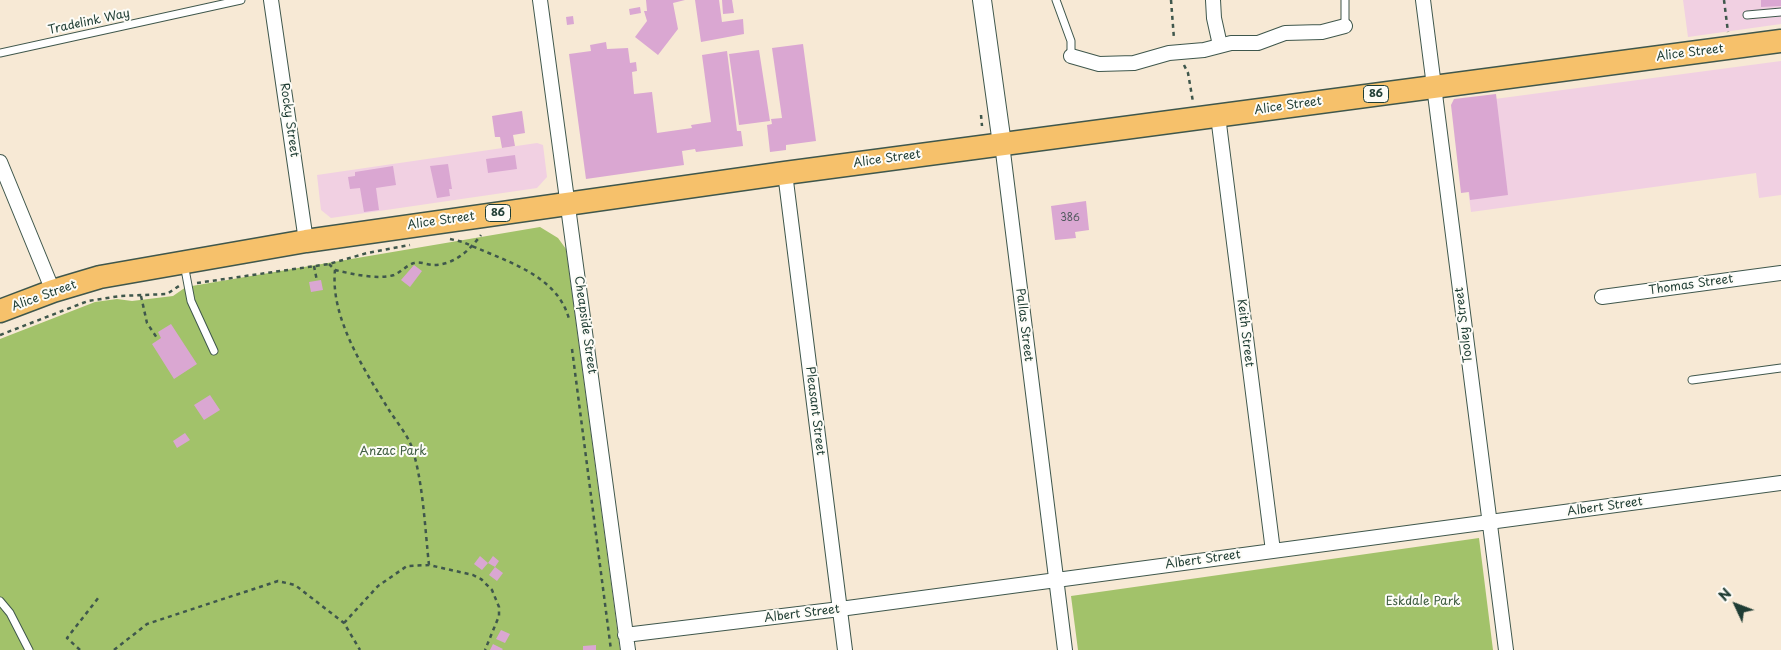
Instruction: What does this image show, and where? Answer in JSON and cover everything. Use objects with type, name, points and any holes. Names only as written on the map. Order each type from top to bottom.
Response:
[{"type":"main road","name":"Alice Street","points":[[0,311],[53,291],[100,277],[183,261],[307,250],[569,202],[1781,41]]},
{"type":"street","name":"Rocky Street","points":[[271,0],[307,250]]},
{"type":"street","name":"Cheapside Street","points":[[540,0],[569,202],[628,650]]},
{"type":"street","name":"Pallas Street","points":[[982,0],[1002,144],[1065,650]]},
{"type":"street","points":[[1213,0],[1214,18],[1220,45]]},
{"type":"street","name":"Tooley Street","points":[[1423,0],[1488,523],[1506,650]]},
{"type":"street","points":[[1071,56],[1099,64],[1134,63],[1169,54],[1204,50],[1220,45],[1258,43],[1285,33],[1322,32],[1345,26]]},
{"type":"street","name":"Keith Street","points":[[1218,116],[1273,551]]},
{"type":"street","points":[[0,162],[53,291]]},
{"type":"street","name":"Pleasant Street","points":[[785,173],[845,650]]},
{"type":"street","name":"Thomas Street","points":[[1602,297],[1781,273]]},
{"type":"street","name":"Albert Street","points":[[626,634],[840,609],[1781,483]]},
{"type":"lane","name":"Tradelink Way","points":[[0,53],[241,0]]},
{"type":"lane","points":[[1056,0],[1071,41],[1071,56]]},
{"type":"lane","points":[[1345,0],[1347,12],[1345,26]]},
{"type":"lane","points":[[1747,14],[1781,12]]},
{"type":"lane","points":[[183,261],[191,301],[214,351]]},
{"type":"lane","points":[[1692,380],[1781,368]]},
{"type":"lane","points":[[0,602],[10,613],[29,650]]},
{"type":"path","points":[[1724,0],[1729,33]]},
{"type":"path","points":[[329,264],[336,270],[352,274],[393,275],[415,262],[432,265],[453,261],[472,246],[483,232]]},
{"type":"path","points":[[449,239],[472,246],[547,283],[564,307],[570,327]]},
{"type":"path","points":[[0,335],[88,300],[120,296],[167,294],[177,287],[187,285],[329,264],[367,253],[413,245]]},
{"type":"path","points":[[307,250],[309,266]]},
{"type":"path","points":[[319,259],[320,265]]},
{"type":"path","points":[[314,266],[317,281]]},
{"type":"path","points":[[336,270],[337,295],[345,332],[374,386],[411,444],[417,473],[429,565]]},
{"type":"path","points":[[142,296],[147,324],[157,338]]},
{"type":"path","points":[[572,346],[610,650]]},
{"type":"path","points":[[344,623],[378,586],[407,566],[429,565],[473,575],[481,579],[492,590],[499,607],[499,616],[485,650]]},
{"type":"path","points":[[114,650],[147,624],[278,581],[295,584],[344,623],[360,650]]},
{"type":"path","points":[[80,650],[67,638],[99,597]]},
{"type":"shaded area","points":[[1683,0],[1781,0],[1781,24],[1688,37]]},
{"type":"shaded area","points":[[1781,61],[1781,195],[1759,198],[1756,173],[1471,212],[1457,104]]},
{"type":"shaded area","points":[[537,143],[543,145],[547,177],[537,188],[331,218],[321,210],[317,175]]},
{"type":"green space","name":"Anzac Park","points":[[540,227],[558,238],[566,249],[620,650],[0,650],[0,339],[95,302],[117,299],[132,301],[173,296],[186,287]]},
{"type":"green space","name":"Eskdale Park","points":[[1479,538],[1493,650],[1078,650],[1071,596]]},
{"type":"building","points":[[646,0],[685,0],[673,3],[678,29],[658,55],[635,37],[647,21],[644,11],[647,11]]},
{"type":"building","points":[[695,0],[719,0],[722,22],[743,19],[744,34],[701,42]]},
{"type":"building","points":[[722,0],[732,0],[734,13],[723,14]]},
{"type":"building","points":[[1761,0],[1781,0],[1781,6],[1761,7]]},
{"type":"building","points":[[640,7],[641,13],[630,15],[629,9]]},
{"type":"building","points":[[573,16],[574,24],[567,25],[566,17]]},
{"type":"building","points":[[606,42],[607,49],[628,48],[630,63],[636,62],[637,71],[632,72],[634,94],[652,92],[657,133],[692,128],[691,125],[711,122],[702,55],[727,51],[737,131],[741,131],[743,146],[696,152],[695,149],[682,151],[684,165],[586,179],[569,54],[591,51],[590,45]]},
{"type":"building","points":[[803,44],[816,141],[786,145],[786,150],[770,152],[767,125],[772,124],[771,119],[782,118],[772,48]]},
{"type":"building","points":[[759,50],[770,121],[739,125],[729,54]]},
{"type":"building","points":[[1496,94],[1508,195],[1470,200],[1469,192],[1461,193],[1451,105],[1454,99]]},
{"type":"building","points":[[522,111],[525,133],[513,135],[515,146],[502,148],[500,137],[495,137],[492,116]]},
{"type":"building","points":[[515,155],[517,169],[488,173],[486,159]]},
{"type":"building","points":[[448,164],[452,189],[449,189],[450,196],[437,198],[430,166]]},
{"type":"building","points":[[393,166],[396,185],[376,188],[379,210],[364,212],[360,188],[350,189],[348,177],[355,176],[355,172]]},
{"type":"building","points":[[1086,201],[1089,230],[1075,232],[1076,238],[1055,240],[1051,206]]},
{"type":"building","points":[[414,265],[422,271],[410,287],[401,280]]},
{"type":"building","points":[[321,280],[323,290],[311,292],[309,282]]},
{"type":"building","points":[[171,324],[197,364],[174,379],[152,344],[161,338],[158,332]]},
{"type":"building","points":[[210,395],[220,410],[204,420],[194,405]]},
{"type":"building","points":[[185,433],[190,440],[177,448],[173,441]]},
{"type":"building","points":[[480,556],[488,563],[482,570],[474,564]]},
{"type":"building","points":[[493,556],[499,561],[495,567],[488,563]]},
{"type":"building","points":[[495,567],[503,573],[497,581],[489,575]]},
{"type":"building","points":[[501,630],[510,634],[505,643],[496,639]]},
{"type":"building","points":[[493,644],[503,649],[490,650]]},
{"type":"building","points":[[596,645],[596,650],[583,650],[583,646]]}]
